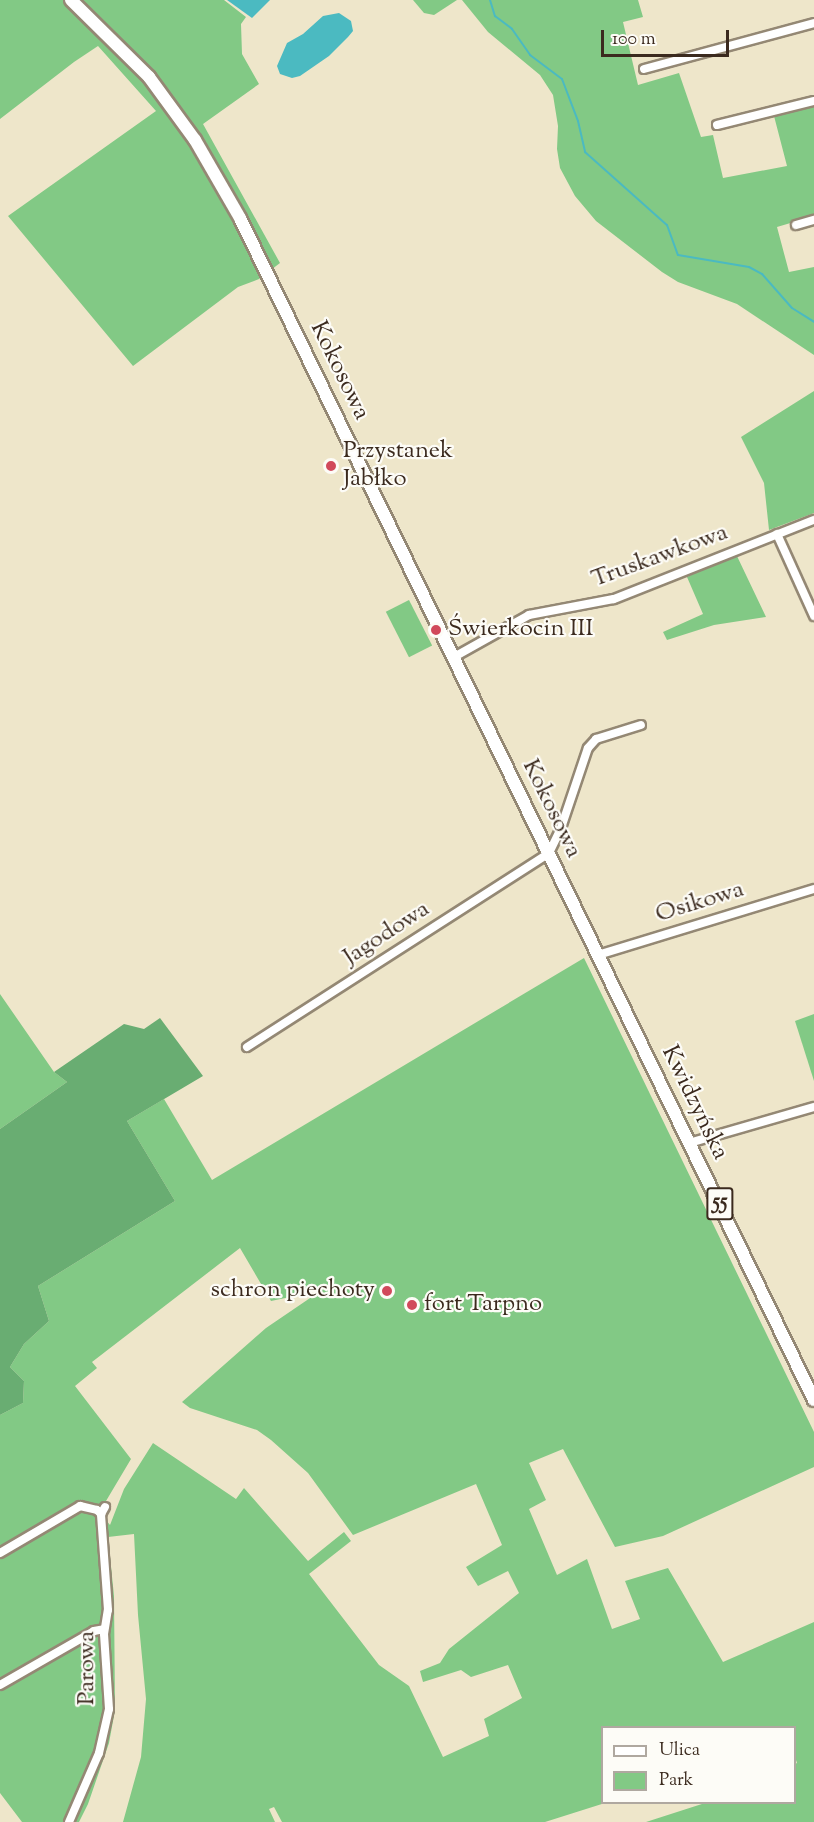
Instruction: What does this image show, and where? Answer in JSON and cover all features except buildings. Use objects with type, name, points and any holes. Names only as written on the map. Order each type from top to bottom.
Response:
[{"type":"main road","name":"Kokosowa","points":[[71,0],[149,77],[182,120],[216,174],[262,260],[598,955]]},
{"type":"main road","name":"Kwidzyńska","points":[[598,955],[814,1400]]},
{"type":"street","points":[[644,69],[814,23]]},
{"type":"street","points":[[717,125],[814,101]]},
{"type":"street","points":[[796,225],[814,220]]},
{"type":"street","name":"Truskawkowa","points":[[453,657],[529,615],[614,599],[814,520]]},
{"type":"street","points":[[777,534],[814,616]]},
{"type":"street","points":[[549,853],[561,828],[588,748],[596,738],[641,725]]},
{"type":"street","name":"Jagodowa","points":[[247,1047],[549,853]]},
{"type":"street","name":"Osikowa","points":[[598,955],[814,889]]},
{"type":"street","points":[[689,1143],[814,1107]]},
{"type":"street","name":"Parowa","points":[[0,1553],[80,1506],[103,1511],[108,1610],[104,1629],[109,1710],[106,1730],[83,1793],[69,1822]]},
{"type":"street","points":[[0,1684],[94,1631],[104,1629]]},
{"type":"green space","points":[[0,0],[224,0],[246,17],[241,24],[242,54],[259,84],[203,124],[280,263],[259,279],[238,287],[133,366],[8,216],[156,111],[98,46],[0,119]]},
{"type":"green space","points":[[413,0],[457,0],[434,15],[424,13]]},
{"type":"green space","points":[[462,0],[638,0],[643,17],[623,22],[638,85],[679,73],[701,137],[713,135],[723,178],[787,166],[774,116],[814,107],[814,216],[777,227],[789,272],[814,267],[814,355],[737,304],[678,282],[596,221],[575,196],[560,168],[557,149],[558,126],[553,95],[540,75],[488,32]]},
{"type":"green space","points":[[814,391],[814,513],[769,530],[764,483],[741,437]]},
{"type":"green space","points":[[736,554],[766,617],[714,625],[667,640],[663,632],[703,614],[687,577]]},
{"type":"green space","points":[[409,600],[432,645],[409,657],[386,612]]},
{"type":"green space","points":[[584,958],[814,1432],[814,1467],[663,1536],[615,1547],[563,1449],[529,1463],[546,1500],[529,1509],[557,1575],[587,1559],[612,1629],[640,1619],[625,1581],[668,1568],[723,1662],[814,1622],[814,1822],[646,1822],[702,1804],[796,1804],[796,1726],[601,1726],[602,1804],[545,1822],[282,1822],[274,1807],[269,1809],[275,1822],[123,1822],[141,1757],[146,1699],[138,1615],[134,1534],[108,1537],[114,1596],[115,1710],[109,1743],[88,1804],[79,1822],[22,1822],[0,1793],[0,1415],[23,1403],[24,1381],[10,1367],[24,1344],[49,1321],[38,1286],[175,1201],[127,1121],[164,1099],[212,1180]],"holes":[[[240,1248],[271,1301],[290,1297],[312,1285],[316,1294],[266,1328],[182,1402],[190,1408],[257,1430],[271,1440],[308,1473],[353,1535],[476,1484],[502,1545],[466,1567],[478,1586],[508,1571],[519,1593],[449,1649],[440,1663],[420,1671],[423,1682],[461,1670],[471,1677],[508,1665],[522,1698],[484,1719],[489,1736],[443,1757],[409,1686],[379,1665],[309,1574],[351,1541],[344,1532],[308,1561],[244,1488],[236,1499],[153,1443],[124,1489],[110,1525],[97,1509],[106,1501],[131,1459],[75,1386],[97,1368],[92,1362]]]},
{"type":"green space","points":[[0,994],[54,1072],[67,1082],[0,1129]]},
{"type":"green space","points":[[814,1014],[814,1081],[795,1021]]},
{"type":"green space","points":[[160,1018],[203,1076],[127,1121],[175,1201],[38,1286],[49,1321],[24,1344],[10,1367],[24,1381],[23,1403],[0,1415],[0,1129],[67,1082],[54,1072],[124,1024],[144,1029]]},
{"type":"water","points":[[227,0],[270,0],[252,18]]},
{"type":"water","points":[[339,13],[351,21],[353,31],[348,37],[329,56],[300,76],[292,78],[280,74],[277,66],[287,43],[303,34],[323,16]]},
{"type":"waterway","points":[[490,0],[495,16],[512,29],[530,55],[562,79],[578,121],[585,152],[667,225],[678,255],[749,267],[762,274],[792,308],[814,322]]},
{"type":"place","name":"Przystanek Jabłko","points":[[331,466]]},
{"type":"place","name":"Świerkocin III","points":[[436,630]]},
{"type":"place","name":"schron piechoty","points":[[387,1291]]},
{"type":"place","name":"fort Tarpno","points":[[412,1305]]}]
